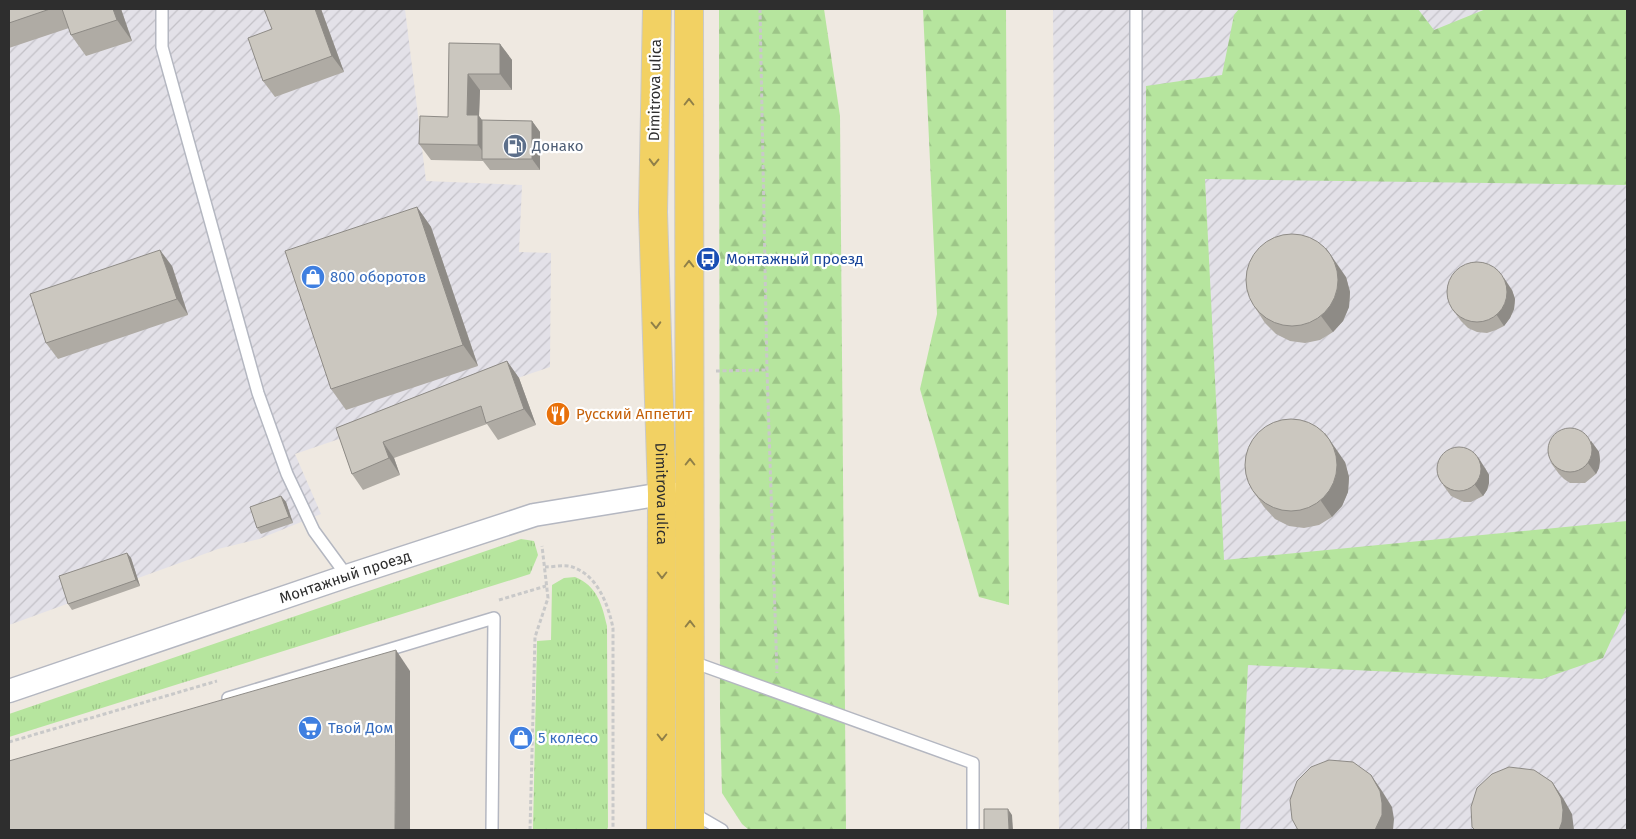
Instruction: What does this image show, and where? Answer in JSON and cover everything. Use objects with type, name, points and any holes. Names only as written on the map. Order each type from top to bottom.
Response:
[{"type":"main road","name":"Dimitrova ulica","points":[[657,9],[652,212],[662,494],[661,830]]},
{"type":"main road","name":"Dimitrova ulica","points":[[689,9],[690,821]]},
{"type":"street","name":"Монтажный проезд","points":[[9,692],[347,576],[534,515],[662,494],[690,494]]},
{"type":"lane","points":[[162,9],[162,48],[258,393],[286,474],[314,531],[347,576]]},
{"type":"lane","points":[[1135,830],[1136,9]]},
{"type":"lane","points":[[218,701],[494,618],[492,830]]},
{"type":"lane","points":[[690,661],[973,763],[973,830]]},
{"type":"lane","points":[[690,821],[722,830]]},
{"type":"path","points":[[760,9],[767,370],[778,693]]},
{"type":"path","points":[[712,371],[767,370]]},
{"type":"path","points":[[530,830],[535,637],[548,598],[542,546]]},
{"type":"path","points":[[545,568],[568,566],[582,572],[600,590],[608,606],[613,628],[613,830]]},
{"type":"shaded area","points":[[9,9],[405,9],[426,181],[522,185],[519,252],[551,253],[550,367],[295,454],[321,514],[259,539],[218,549],[9,625]]},
{"type":"shaded area","points":[[1053,9],[1627,9],[1627,830],[1059,830]]},
{"type":"green space","points":[[719,9],[824,9],[840,116],[846,830],[749,830],[742,824],[722,793],[720,713]]},
{"type":"green space","points":[[923,9],[1006,9],[1009,605],[979,597],[920,389],[937,314]]},
{"type":"green space","points":[[1239,9],[1418,9],[1434,30],[1486,9],[1627,9],[1627,185],[1205,179],[1224,560],[1627,521],[1627,606],[1603,658],[1542,679],[1248,665],[1240,830],[1147,830],[1146,86],[1222,75],[1234,15]]},
{"type":"green space","points":[[521,539],[534,541],[538,555],[530,574],[9,737],[9,714]]},
{"type":"green space","points":[[575,577],[589,585],[597,597],[607,626],[608,827],[607,830],[533,830],[537,641],[551,640],[552,585],[564,578]]},
{"type":"building","points":[[9,9],[50,9],[9,23]]},
{"type":"building","points":[[62,9],[113,9],[117,20],[71,35]]},
{"type":"building","points":[[264,9],[315,9],[332,56],[263,81],[248,38],[272,29]]},
{"type":"building","points":[[449,43],[500,44],[500,74],[468,74],[467,115],[478,115],[478,145],[419,144],[420,116],[448,117]]},
{"type":"building","name":"Донако","points":[[482,120],[532,121],[532,159],[482,159]]},
{"type":"building","points":[[417,207],[463,345],[331,389],[285,251]]},
{"type":"building","points":[[1292,234],[1310,237],[1325,247],[1335,262],[1338,280],[1335,298],[1325,313],[1310,323],[1292,326],[1274,323],[1259,313],[1249,298],[1246,280],[1249,262],[1259,247],[1274,237]]},
{"type":"building","points":[[160,250],[177,299],[46,343],[30,294]]},
{"type":"building","points":[[1477,262],[1493,267],[1498,271],[1502,276],[1507,292],[1502,308],[1498,313],[1493,317],[1477,322],[1461,317],[1456,313],[1452,308],[1447,292],[1452,276],[1456,271],[1461,267]]},
{"type":"building","points":[[507,361],[524,409],[486,423],[481,406],[383,442],[389,458],[352,474],[336,428]]},
{"type":"building","points":[[1291,419],[1309,422],[1324,432],[1334,447],[1337,465],[1334,483],[1324,498],[1309,508],[1291,511],[1273,508],[1258,498],[1248,483],[1245,465],[1248,447],[1258,432],[1273,422]]},
{"type":"building","points":[[1574,428],[1586,434],[1591,441],[1591,459],[1586,466],[1579,471],[1566,472],[1558,469],[1551,462],[1548,446],[1551,438],[1558,431]]},
{"type":"building","points":[[1459,447],[1471,451],[1477,457],[1481,469],[1477,481],[1471,487],[1459,491],[1447,487],[1441,481],[1437,469],[1441,457],[1447,451]]},
{"type":"building","points":[[281,496],[289,517],[257,528],[250,507]]},
{"type":"building","points":[[127,553],[136,580],[68,604],[59,576]]},
{"type":"building","name":"Твой Дом","points":[[396,650],[395,830],[9,830],[9,761]]},
{"type":"building","points":[[1329,760],[1353,762],[1371,775],[1380,791],[1382,803],[1382,815],[1375,830],[1298,830],[1292,819],[1290,800],[1297,781],[1311,767]]},
{"type":"building","points":[[1509,767],[1534,770],[1552,782],[1561,798],[1563,810],[1559,830],[1475,830],[1472,827],[1471,807],[1477,788],[1492,774]]},
{"type":"building","points":[[984,809],[1008,809],[1009,830],[984,830]]},
{"type":"place","name":"Донако","points":[[515,146]]},
{"type":"place","name":"Монтажный проезд","points":[[708,259]]},
{"type":"place","name":"800 оборотов","points":[[313,277]]},
{"type":"place","name":"Русский Аппетит","points":[[558,414]]},
{"type":"place","name":"Твой Дом","points":[[310,728]]},
{"type":"place","name":"5 колесо","points":[[521,738]]}]
